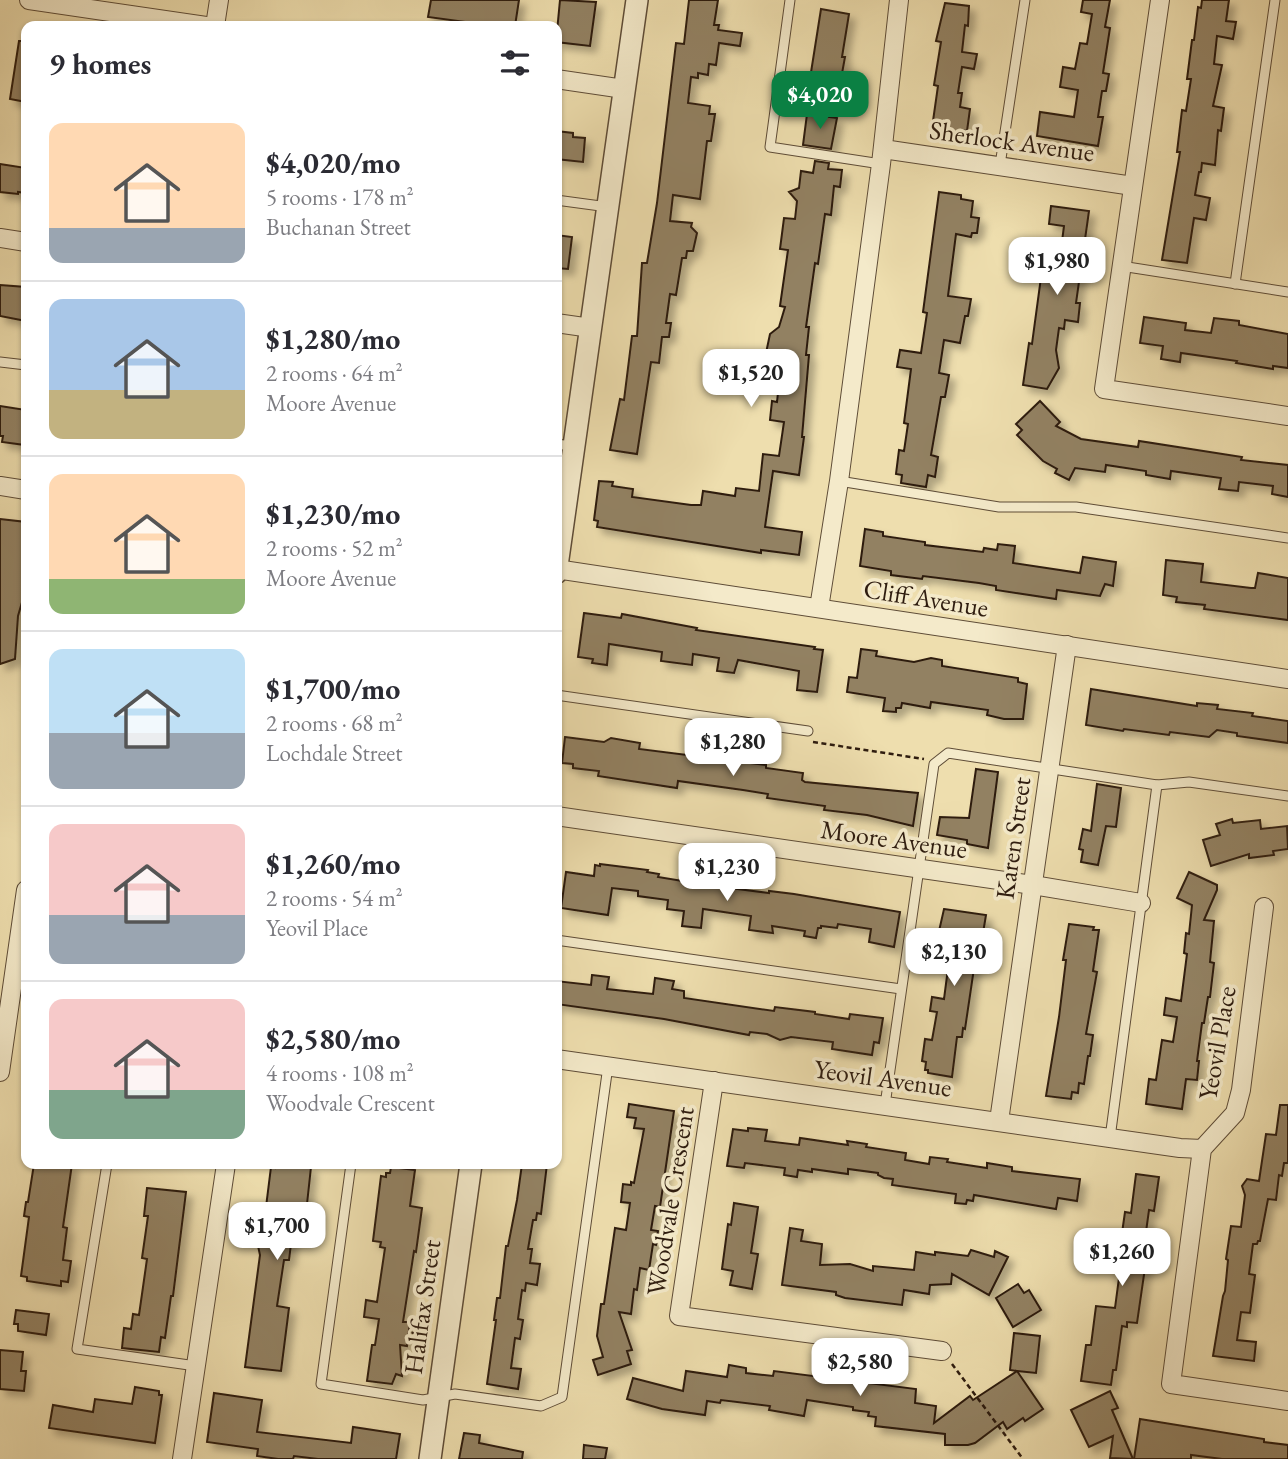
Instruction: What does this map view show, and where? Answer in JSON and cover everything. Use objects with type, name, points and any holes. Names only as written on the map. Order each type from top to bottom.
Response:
[{"type":"street","points":[[29,0],[131,21]]},
{"type":"street","points":[[216,21],[219,0]]},
{"type":"street","points":[[562,492],[565,445],[591,328],[637,0]]},
{"type":"street","points":[[819,608],[839,481],[900,0]]},
{"type":"street","points":[[1160,0],[1104,389],[1288,416]]},
{"type":"street","points":[[562,80],[624,89]]},
{"type":"street","name":"Sherlock Avenue","points":[[882,156],[1000,165],[1133,186]]},
{"type":"street","points":[[0,238],[21,241]]},
{"type":"street","points":[[562,324],[591,328]]},
{"type":"street","points":[[0,486],[21,489]]},
{"type":"street","name":"Cliff Avenue","points":[[562,571],[1288,679]]},
{"type":"street","name":"Karen Street","points":[[999,1121],[1067,645]]},
{"type":"street","name":"Moore Avenue","points":[[562,817],[1141,903]]},
{"type":"street","name":"Yeovil Place","points":[[1202,1149],[1235,1112],[1241,1090],[1264,907]]},
{"type":"street","points":[[0,1072],[21,925]]},
{"type":"street","name":"Yeovil Avenue","points":[[562,1060],[1180,1149],[1202,1149]]},
{"type":"street","name":"Woodvale Crescent","points":[[714,1082],[679,1316],[942,1351]]},
{"type":"street","points":[[1202,1149],[1171,1384],[1288,1401]]},
{"type":"street","points":[[182,1459],[225,1169]]},
{"type":"street","name":"Halifax Street","points":[[430,1459],[470,1169]]},
{"type":"lane","points":[[789,0],[771,147],[882,156]]},
{"type":"lane","points":[[1000,165],[1025,0]]},
{"type":"lane","points":[[1235,285],[1275,0]]},
{"type":"lane","points":[[562,201],[608,207]]},
{"type":"lane","points":[[1121,266],[1288,292]]},
{"type":"lane","points":[[0,362],[21,364]]},
{"type":"lane","points":[[839,481],[999,508],[1076,508],[1288,538]]},
{"type":"lane","points":[[562,696],[808,731]]},
{"type":"lane","points":[[885,1105],[934,765],[948,753],[1157,785],[1189,782],[1288,796]]},
{"type":"lane","points":[[1110,1138],[1157,785]]},
{"type":"lane","points":[[562,941],[901,989]]},
{"type":"lane","points":[[350,1169],[321,1384],[423,1400],[455,1394],[541,1406],[562,1396],[608,1066]]},
{"type":"lane","points":[[106,1169],[76,1349],[196,1366]]},
{"type":"path","points":[[808,731],[806,741],[929,760],[934,765]]},
{"type":"path","points":[[942,1351],[1023,1459]]},
{"type":"building","points":[[431,0],[519,0],[516,21],[458,21],[428,17]]},
{"type":"building","points":[[560,0],[596,2],[590,46],[562,43],[562,21],[558,21]]},
{"type":"building","points":[[689,0],[718,0],[714,25],[719,25],[718,30],[742,33],[740,46],[719,43],[716,65],[709,64],[708,75],[698,73],[698,78],[691,77],[688,103],[710,106],[709,114],[715,114],[711,141],[707,141],[700,199],[673,195],[670,221],[692,223],[691,227],[697,233],[693,251],[687,251],[686,258],[682,258],[676,295],[670,294],[666,323],[671,323],[669,337],[662,337],[659,363],[651,362],[637,454],[610,450],[620,399],[624,400],[632,336],[637,336],[642,263],[647,263],[657,203],[676,43],[684,44]]},
{"type":"building","points":[[1083,0],[1110,0],[1105,27],[1110,28],[1103,73],[1109,74],[1106,91],[1102,91],[1098,117],[1103,117],[1098,146],[1037,136],[1040,112],[1074,117],[1078,90],[1060,87],[1063,67],[1075,69],[1080,43],[1087,44],[1092,14],[1081,12]]},
{"type":"building","points":[[1202,0],[1229,0],[1226,21],[1236,22],[1233,39],[1217,36],[1214,64],[1222,65],[1213,106],[1224,108],[1221,131],[1218,130],[1215,165],[1202,163],[1199,172],[1195,195],[1210,198],[1206,220],[1194,218],[1187,263],[1162,260],[1180,152],[1177,152],[1182,110],[1186,111],[1191,79],[1187,79],[1192,40],[1198,7],[1201,8]]},
{"type":"building","points":[[945,3],[969,6],[962,52],[977,54],[974,69],[962,67],[958,93],[962,93],[960,107],[970,109],[967,131],[962,130],[962,133],[932,128],[938,86],[934,85],[941,42],[936,41]]},
{"type":"building","points":[[821,9],[849,14],[839,90],[809,85]]},
{"type":"building","points":[[19,41],[21,41],[21,101],[10,99]]},
{"type":"building","points":[[807,114],[837,118],[831,149],[803,145]]},
{"type":"building","points":[[562,132],[573,133],[573,137],[585,138],[583,162],[562,160]]},
{"type":"building","points":[[815,161],[829,163],[828,169],[842,170],[840,187],[834,186],[831,215],[825,214],[818,264],[815,263],[806,327],[809,327],[806,355],[809,355],[799,475],[773,471],[765,527],[802,532],[799,555],[761,550],[761,553],[597,527],[598,521],[594,520],[599,481],[613,482],[612,486],[633,489],[632,497],[691,505],[701,505],[703,491],[735,496],[736,488],[759,491],[763,454],[779,456],[784,422],[770,420],[772,401],[777,402],[781,364],[776,364],[776,355],[766,353],[770,334],[779,327],[785,307],[780,306],[788,250],[780,249],[784,218],[795,219],[797,201],[789,192],[799,188],[801,171],[813,173]]},
{"type":"building","points":[[0,164],[21,167],[21,192],[0,192]]},
{"type":"building","points":[[939,192],[961,195],[961,199],[973,201],[971,217],[979,218],[977,233],[972,233],[971,237],[956,234],[948,296],[971,299],[960,343],[944,340],[939,373],[949,375],[945,397],[941,397],[931,455],[938,457],[935,477],[928,475],[926,487],[901,483],[902,475],[896,474],[899,450],[904,451],[908,424],[904,423],[911,369],[897,367],[900,350],[921,353],[927,313],[923,312]]},
{"type":"building","points":[[1051,206],[1089,211],[1076,303],[1080,303],[1078,322],[1065,320],[1064,329],[1059,328],[1056,350],[1059,368],[1047,389],[1023,385],[1029,343],[1032,344],[1044,255],[1060,257],[1064,226],[1049,224]]},
{"type":"building","points":[[562,236],[572,237],[568,269],[562,268]]},
{"type":"building","points":[[0,285],[21,287],[21,320],[0,316]]},
{"type":"building","points":[[1144,317],[1186,323],[1185,330],[1211,333],[1214,318],[1239,321],[1239,325],[1288,334],[1288,368],[1273,366],[1273,369],[1181,353],[1180,362],[1161,359],[1163,346],[1140,343]]},
{"type":"building","points":[[1040,401],[1060,422],[1056,426],[1081,439],[1138,447],[1139,441],[1242,457],[1241,460],[1288,465],[1288,497],[1272,494],[1273,486],[1239,482],[1238,491],[1219,489],[1221,478],[1171,471],[1170,479],[1146,475],[1146,471],[1106,465],[1105,472],[1075,468],[1069,480],[1055,473],[1057,469],[1043,461],[1017,435],[1022,430],[1016,424]]},
{"type":"building","points":[[0,406],[21,409],[21,444],[2,442],[3,436],[0,436]]},
{"type":"building","points":[[0,519],[21,521],[21,606],[15,659],[0,664]]},
{"type":"building","points":[[865,529],[883,532],[883,536],[925,542],[925,545],[983,552],[984,548],[997,550],[998,544],[1015,546],[1013,563],[1080,573],[1083,557],[1116,562],[1113,586],[1105,584],[1100,596],[1057,590],[1056,599],[996,590],[996,586],[979,583],[891,575],[891,571],[860,566]]},
{"type":"building","points":[[1166,560],[1203,564],[1201,582],[1255,588],[1258,573],[1288,578],[1288,620],[1204,609],[1205,605],[1176,602],[1177,597],[1163,595]]},
{"type":"building","points":[[584,613],[621,618],[622,614],[697,628],[696,630],[815,647],[814,649],[823,650],[817,692],[797,690],[799,671],[738,660],[734,673],[717,671],[719,658],[693,654],[692,665],[661,661],[662,652],[609,644],[607,665],[592,663],[593,659],[578,657]]},
{"type":"building","points":[[861,649],[877,651],[876,656],[914,662],[931,658],[942,660],[942,666],[1018,678],[1018,682],[1027,684],[1023,719],[1004,719],[987,715],[988,710],[931,702],[930,708],[902,703],[901,708],[896,708],[896,712],[883,711],[885,698],[847,692],[849,677],[857,678]]},
{"type":"building","points":[[1091,689],[1197,706],[1197,703],[1218,705],[1217,709],[1288,721],[1288,743],[1237,736],[1237,733],[1217,730],[1209,737],[1170,732],[1169,735],[1123,731],[1086,725]]},
{"type":"building","points":[[565,737],[604,742],[611,738],[640,743],[639,749],[766,765],[766,768],[803,773],[802,780],[805,782],[918,793],[913,826],[867,815],[824,810],[825,806],[767,798],[768,794],[743,790],[678,781],[677,788],[598,776],[599,771],[573,768],[573,764],[562,763]]},
{"type":"building","points":[[976,769],[998,772],[988,848],[967,844],[967,840],[937,835],[940,817],[969,818]]},
{"type":"building","points":[[1097,784],[1121,788],[1116,827],[1106,826],[1098,865],[1081,862],[1083,850],[1079,849],[1083,829],[1091,831]]},
{"type":"building","points":[[1232,819],[1233,823],[1260,820],[1261,829],[1287,826],[1288,849],[1273,851],[1274,855],[1249,858],[1249,854],[1211,866],[1203,840],[1220,835],[1216,824]]},
{"type":"building","points":[[595,865],[648,870],[647,872],[659,874],[658,877],[769,893],[794,894],[900,912],[894,947],[869,942],[871,929],[838,924],[837,928],[821,926],[816,938],[804,936],[805,931],[772,926],[773,933],[749,930],[751,916],[703,909],[701,928],[682,926],[684,911],[667,909],[668,900],[638,896],[638,891],[612,888],[608,915],[562,908],[566,872],[594,876]]},
{"type":"building","points":[[1189,872],[1217,885],[1217,890],[1204,920],[1214,921],[1210,962],[1214,963],[1210,997],[1202,1023],[1197,1080],[1186,1079],[1182,1109],[1146,1104],[1149,1079],[1156,1080],[1162,1040],[1173,1042],[1177,1017],[1164,1015],[1166,998],[1181,1001],[1187,954],[1184,953],[1186,933],[1189,934],[1192,905],[1177,898]]},
{"type":"building","points":[[944,909],[986,915],[980,948],[977,948],[965,1029],[963,1028],[962,1037],[957,1037],[952,1077],[928,1073],[928,1070],[925,1070],[926,1062],[922,1061],[925,1039],[932,1040],[937,1012],[930,1011],[932,997],[944,999],[949,961],[945,961],[948,942],[937,940]]},
{"type":"building","points":[[1069,924],[1099,930],[1093,971],[1097,972],[1086,1034],[1093,1035],[1090,1056],[1084,1084],[1079,1083],[1078,1093],[1072,1092],[1071,1099],[1046,1096],[1059,1017],[1066,960],[1063,960]]},
{"type":"building","points":[[592,975],[609,977],[607,989],[653,994],[655,978],[674,981],[672,989],[684,991],[684,998],[774,1011],[775,1007],[815,1012],[849,1019],[850,1014],[883,1018],[879,1043],[874,1042],[872,1055],[832,1049],[833,1042],[791,1037],[780,1040],[767,1034],[750,1032],[749,1035],[664,1019],[562,1005],[562,982],[591,985]]},
{"type":"building","points":[[629,1104],[674,1111],[660,1207],[655,1206],[651,1230],[658,1231],[656,1245],[653,1244],[649,1270],[640,1268],[631,1314],[619,1312],[632,1350],[627,1351],[631,1364],[598,1375],[593,1360],[603,1357],[597,1336],[615,1228],[626,1230],[630,1203],[621,1202],[623,1184],[634,1183],[644,1129],[634,1128],[636,1118],[627,1117]]},
{"type":"building","points":[[1280,1105],[1288,1105],[1288,1163],[1284,1163],[1282,1176],[1279,1175],[1276,1200],[1268,1199],[1260,1241],[1253,1244],[1249,1274],[1255,1275],[1250,1313],[1241,1312],[1237,1340],[1256,1342],[1254,1361],[1213,1356],[1225,1291],[1231,1226],[1241,1227],[1245,1195],[1242,1186],[1247,1179],[1259,1181],[1266,1134],[1276,1135]]},
{"type":"building","points":[[748,1128],[767,1130],[765,1141],[799,1145],[800,1138],[848,1145],[847,1141],[906,1153],[905,1160],[929,1164],[930,1157],[987,1168],[987,1163],[1012,1167],[1012,1171],[1080,1179],[1077,1201],[1058,1198],[1056,1209],[974,1195],[973,1201],[967,1200],[966,1204],[955,1203],[956,1194],[892,1185],[893,1179],[884,1178],[878,1173],[848,1169],[848,1174],[812,1169],[812,1172],[798,1170],[797,1177],[784,1175],[785,1168],[745,1163],[744,1168],[727,1166],[733,1129],[748,1131]]},
{"type":"building","points":[[33,1169],[71,1169],[63,1227],[67,1228],[63,1260],[71,1261],[68,1282],[61,1281],[61,1286],[27,1281],[27,1277],[21,1276],[29,1217],[24,1216]]},
{"type":"building","points":[[271,1169],[311,1169],[307,1204],[316,1205],[313,1227],[304,1225],[302,1238],[292,1236],[289,1260],[284,1260],[277,1306],[289,1308],[281,1371],[245,1367],[260,1255],[258,1246],[262,1239]]},
{"type":"building","points":[[391,1169],[415,1170],[410,1206],[422,1208],[403,1322],[410,1322],[407,1346],[400,1345],[402,1376],[396,1374],[392,1384],[367,1381],[379,1319],[364,1317],[366,1300],[377,1302],[385,1248],[380,1247],[381,1242],[373,1241],[381,1176],[386,1177],[386,1173],[390,1173]]},
{"type":"building","points":[[521,1169],[546,1169],[541,1214],[537,1213],[536,1220],[533,1220],[528,1249],[532,1249],[530,1263],[540,1264],[537,1285],[526,1283],[525,1291],[522,1290],[518,1319],[523,1320],[520,1339],[515,1338],[511,1368],[521,1369],[518,1389],[487,1384],[497,1298],[500,1298],[506,1246]]},
{"type":"building","points":[[1136,1174],[1159,1177],[1154,1211],[1149,1210],[1142,1261],[1146,1261],[1137,1323],[1127,1322],[1127,1327],[1122,1326],[1116,1370],[1113,1370],[1111,1385],[1081,1381],[1086,1345],[1091,1345],[1096,1306],[1115,1308],[1125,1212],[1131,1213]]},
{"type":"building","points":[[147,1188],[186,1192],[173,1296],[165,1338],[161,1337],[159,1352],[122,1348],[124,1328],[131,1329],[133,1314],[139,1315],[147,1259],[142,1258],[148,1216],[144,1216]]},
{"type":"building","points":[[734,1203],[758,1207],[751,1253],[758,1254],[752,1289],[730,1285],[733,1271],[722,1269],[728,1224],[731,1225]]},
{"type":"building","points":[[790,1228],[803,1230],[801,1241],[822,1244],[820,1265],[850,1264],[873,1271],[873,1266],[914,1270],[916,1252],[968,1256],[971,1250],[994,1257],[995,1251],[1008,1257],[989,1295],[952,1274],[951,1284],[930,1285],[929,1294],[904,1290],[902,1305],[845,1298],[836,1295],[836,1292],[782,1285]]},
{"type":"building","points":[[1018,1284],[1024,1293],[1029,1290],[1041,1310],[1013,1327],[996,1298]]},
{"type":"building","points":[[16,1310],[49,1314],[46,1335],[18,1331],[18,1324],[14,1324]]},
{"type":"building","points":[[1014,1333],[1040,1336],[1036,1373],[1010,1370]]},
{"type":"building","points":[[0,1350],[23,1352],[21,1371],[26,1371],[24,1391],[0,1389]]},
{"type":"building","points":[[729,1365],[746,1368],[746,1373],[773,1376],[774,1371],[916,1389],[915,1403],[936,1406],[934,1423],[970,1396],[973,1400],[1017,1371],[1043,1409],[1007,1429],[1003,1422],[975,1443],[968,1445],[945,1445],[945,1434],[875,1426],[876,1417],[868,1416],[869,1412],[807,1400],[804,1416],[769,1410],[770,1406],[721,1400],[720,1403],[707,1401],[705,1415],[662,1409],[627,1399],[633,1378],[683,1391],[686,1371],[727,1377]]},
{"type":"building","points":[[135,1387],[159,1391],[159,1395],[162,1395],[155,1443],[49,1428],[53,1405],[93,1412],[95,1399],[132,1404]]},
{"type":"building","points":[[1110,1391],[1118,1408],[1112,1410],[1133,1459],[1110,1458],[1113,1436],[1089,1447],[1071,1410]]},
{"type":"building","points":[[214,1393],[262,1400],[257,1432],[351,1443],[353,1427],[400,1434],[396,1459],[318,1459],[294,1456],[293,1459],[278,1459],[257,1456],[258,1449],[207,1442]]},
{"type":"building","points":[[1140,1419],[1288,1445],[1288,1459],[1222,1459],[1191,1455],[1191,1459],[1134,1459]]},
{"type":"building","points":[[464,1433],[480,1435],[479,1443],[523,1452],[522,1459],[459,1459]]},
{"type":"building","points":[[584,1445],[607,1448],[605,1459],[583,1459]]}]
